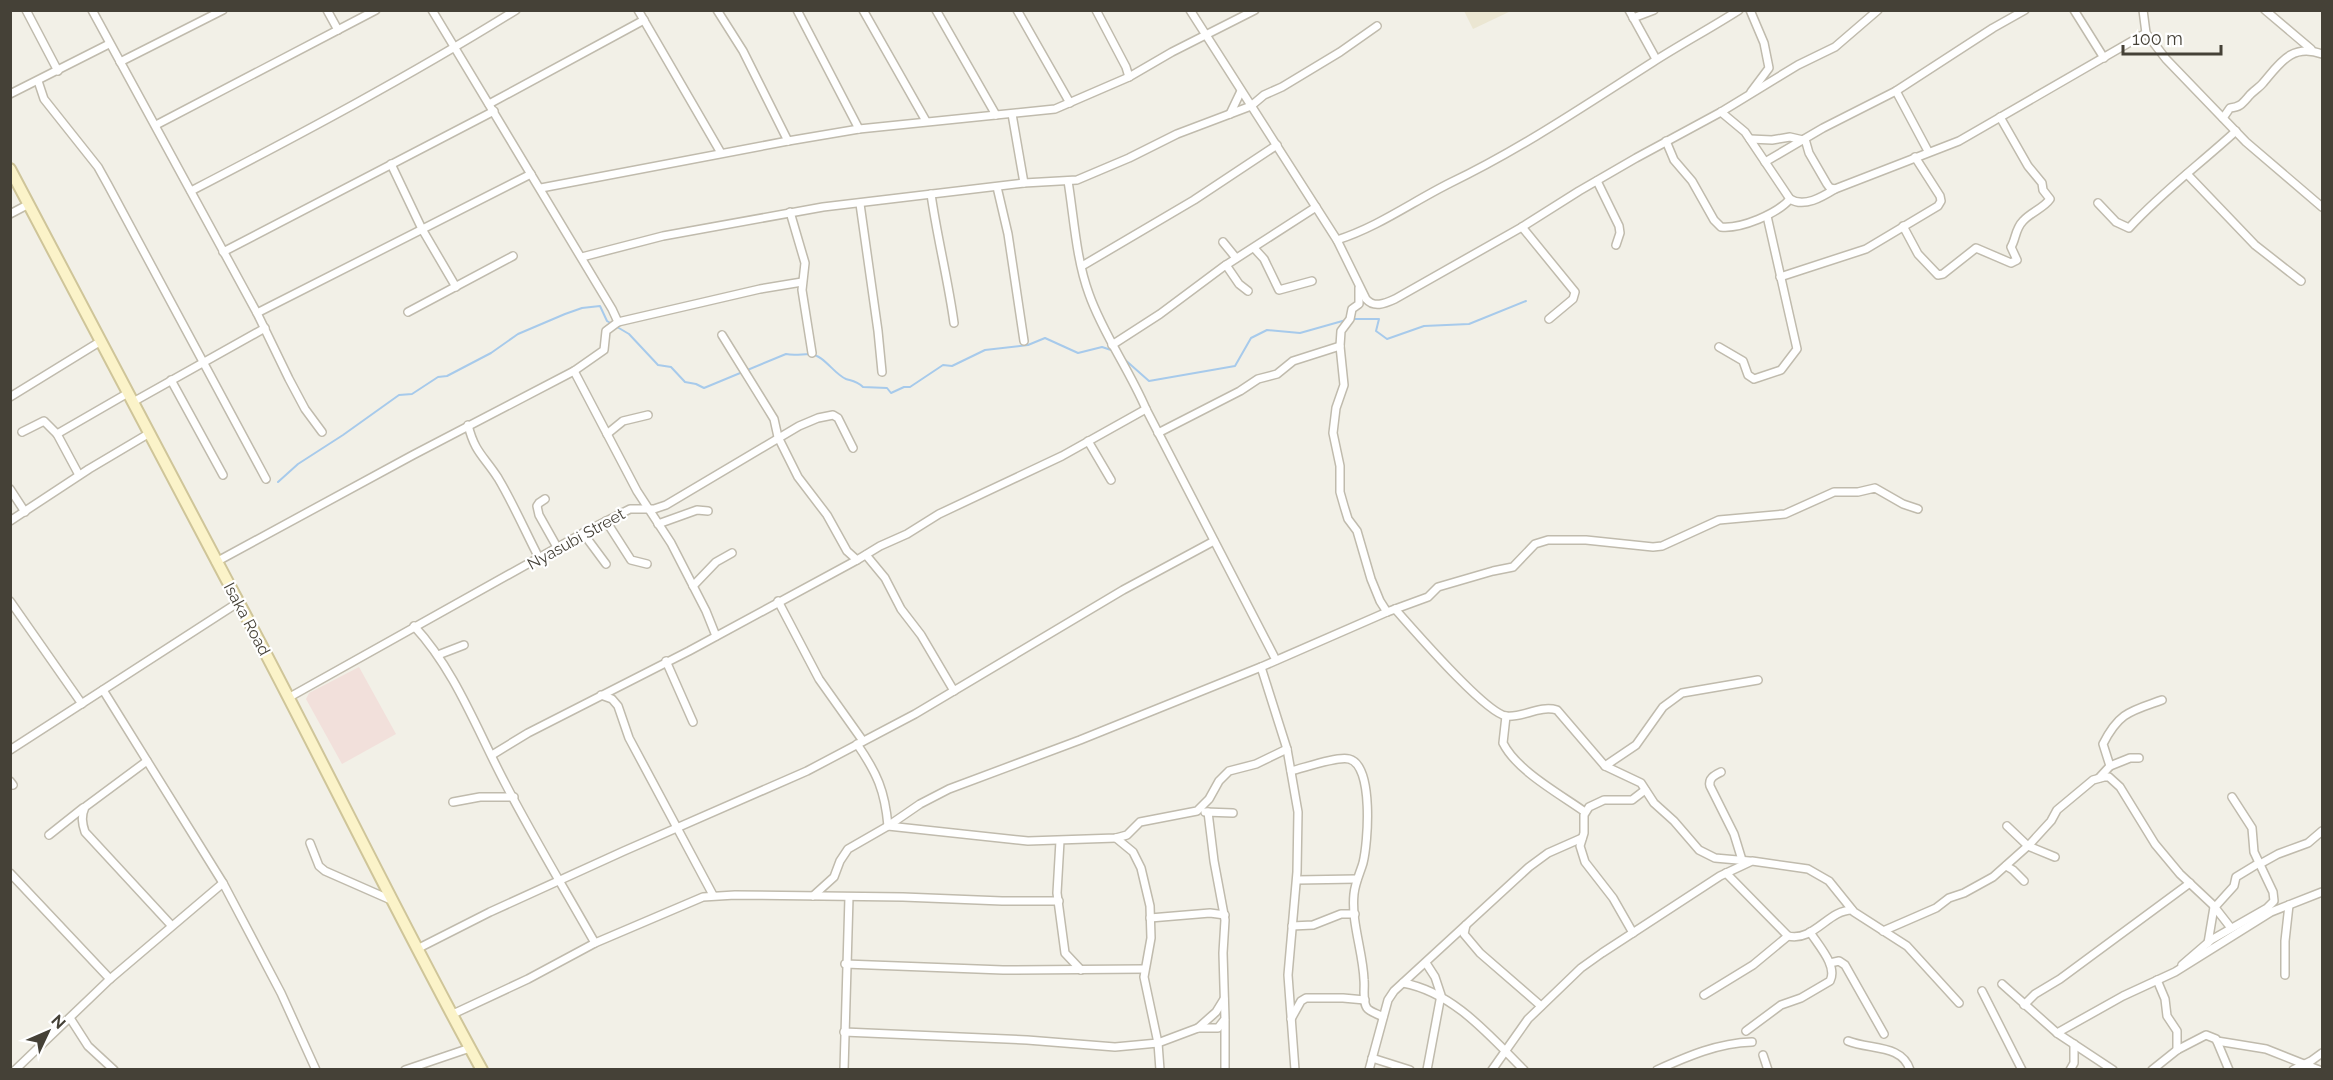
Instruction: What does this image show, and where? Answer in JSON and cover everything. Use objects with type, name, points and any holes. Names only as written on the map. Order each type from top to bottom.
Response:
[{"type":"street","points":[[26,10],[58,71]]},
{"type":"street","points":[[92,10],[257,313],[305,409],[322,432]]},
{"type":"street","points":[[120,62],[223,10]]},
{"type":"street","points":[[327,10],[338,30]]},
{"type":"street","points":[[156,125],[376,10]]},
{"type":"street","points":[[432,10],[541,188],[618,322]]},
{"type":"street","points":[[191,191],[350,108],[516,10]]},
{"type":"street","points":[[638,10],[721,153]]},
{"type":"street","points":[[717,10],[743,51],[788,141]]},
{"type":"street","points":[[797,10],[859,129]]},
{"type":"street","points":[[864,10],[926,122]]},
{"type":"street","points":[[936,10],[996,115]]},
{"type":"street","points":[[1017,10],[1070,103]]},
{"type":"street","points":[[1096,10],[1129,76]]},
{"type":"street","points":[[1190,10],[1337,240],[1369,302],[1377,305],[1385,303],[1522,227],[1666,141],[1840,44],[1878,10]]},
{"type":"street","points":[[541,188],[859,129],[1055,109],[1129,76],[1205,34],[1255,10]]},
{"type":"street","points":[[1629,10],[1656,59]]},
{"type":"street","points":[[1633,18],[1654,10]]},
{"type":"street","points":[[1337,240],[1389,218],[1451,183],[1484,168],[1656,59],[1739,10]]},
{"type":"street","points":[[1749,94],[1769,68],[1764,43],[1750,10]]},
{"type":"street","points":[[1765,162],[1896,91],[2025,10]]},
{"type":"street","points":[[2074,10],[2104,58]]},
{"type":"street","points":[[2144,10],[2146,33],[2166,59],[2236,131],[2322,207]]},
{"type":"street","points":[[2265,10],[2304,45],[2322,54]]},
{"type":"street","points":[[223,252],[391,164],[644,20]]},
{"type":"street","points":[[582,257],[663,236],[790,212],[1024,183],[1068,181],[1085,177],[1177,134],[1251,106],[1264,95],[1282,87],[1340,52],[1377,26]]},
{"type":"street","points":[[1721,112],[1740,127],[1750,139],[1790,199],[1796,203],[1806,202],[1928,151],[1959,141],[2146,33]]},
{"type":"street","points":[[10,94],[109,44]]},
{"type":"street","points":[[2223,118],[2230,108],[2239,107],[2262,85],[2276,65],[2295,54],[2313,50]]},
{"type":"street","points":[[1769,68],[1787,72]]},
{"type":"street","points":[[38,81],[44,99],[98,167],[266,479]]},
{"type":"street","points":[[1230,114],[1241,91]]},
{"type":"street","points":[[1896,91],[1928,151]]},
{"type":"street","points":[[1012,114],[1024,183]]},
{"type":"street","points":[[1903,226],[1918,254],[1938,275],[1943,274],[1976,248],[2011,263],[2017,260],[2011,247],[2015,233],[2023,221],[2050,200],[2042,188],[2042,183],[2028,166],[2000,117]]},
{"type":"street","points":[[2098,203],[2116,222],[2128,228],[2144,210],[2236,131]]},
{"type":"street","points":[[1750,139],[1772,140],[1790,136],[1804,139]]},
{"type":"street","points":[[1804,139],[1809,153],[1827,184],[1830,188],[1835,189]]},
{"type":"street","points":[[1666,141],[1674,160],[1692,181],[1718,225],[1725,228],[1767,216],[1790,199]]},
{"type":"street","points":[[1082,266],[1194,200],[1278,145]]},
{"type":"street","points":[[1780,277],[1866,249],[1938,206],[1941,201],[1935,185],[1915,157]]},
{"type":"street","points":[[391,164],[422,230],[456,287]]},
{"type":"street","name":"Isaka Road","points":[[10,169],[148,434],[239,602],[417,949],[482,1070]]},
{"type":"street","points":[[257,313],[531,174]]},
{"type":"street","points":[[2187,174],[2255,245],[2301,281]]},
{"type":"street","points":[[1068,181],[1089,295],[1112,345],[1135,384],[1158,433],[1276,660]]},
{"type":"street","points":[[1597,181],[1619,226],[1620,233],[1616,244]]},
{"type":"street","points":[[997,187],[1008,234],[1024,341]]},
{"type":"street","points":[[931,194],[954,323]]},
{"type":"street","points":[[10,214],[29,204]]},
{"type":"street","points":[[860,204],[882,372]]},
{"type":"street","points":[[1112,345],[1160,314],[1236,258],[1316,207]]},
{"type":"street","points":[[790,212],[805,263],[802,282],[803,300],[812,353]]},
{"type":"street","points":[[1719,347],[1743,361],[1748,375],[1754,379],[1784,367],[1797,349],[1767,216]]},
{"type":"street","points":[[1522,227],[1575,292],[1573,299],[1549,320]]},
{"type":"street","points":[[1223,242],[1236,258]]},
{"type":"street","points":[[1254,248],[1264,259],[1280,290],[1312,281]]},
{"type":"street","points":[[408,312],[513,256]]},
{"type":"street","points":[[1226,265],[1239,284],[1248,291]]},
{"type":"street","points":[[216,562],[468,425],[574,371],[604,350],[606,331],[618,322],[760,289],[802,282]]},
{"type":"street","points":[[1359,285],[1360,302],[1352,309],[1350,319],[1342,328],[1340,346],[1344,385],[1336,408],[1333,433],[1340,466],[1340,492],[1346,514],[1359,537],[1379,598],[1387,612]]},
{"type":"street","points":[[57,434],[171,380],[265,328]]},
{"type":"street","points":[[722,335],[770,411],[776,423],[778,437],[803,485],[827,515],[847,551],[857,560]]},
{"type":"street","points":[[10,397],[101,341]]},
{"type":"street","points":[[1158,433],[1240,391],[1258,378],[1277,374],[1293,361],[1340,346]]},
{"type":"street","points":[[574,371],[648,508],[671,543],[716,636]]},
{"type":"street","points":[[171,380],[223,475]]},
{"type":"street","points":[[492,755],[528,733],[716,636],[939,514],[985,494],[1146,409]]},
{"type":"street","points":[[607,434],[623,421],[648,415]]},
{"type":"street","name":"Nyasubi Street","points":[[288,698],[583,533],[630,509],[666,505],[778,437],[818,418],[833,415],[838,418],[853,448]]},
{"type":"street","points":[[22,432],[44,421],[57,434],[79,475]]},
{"type":"street","points":[[468,425],[480,455],[497,476],[539,558]]},
{"type":"street","points":[[10,521],[79,475],[148,434]]},
{"type":"street","points":[[1088,441],[1111,480]]},
{"type":"street","points":[[813,896],[830,882],[848,849],[920,804],[949,789],[1261,667],[1387,612],[1428,597],[1438,587],[1493,570],[1513,567],[1530,547],[1548,540],[1586,540],[1662,546],[1719,520],[1785,514],[1829,493],[1858,492],[1875,488],[1903,504],[1918,509]]},
{"type":"street","points":[[10,489],[25,512]]},
{"type":"street","points":[[545,499],[539,503],[538,510],[557,547]]},
{"type":"street","points":[[658,524],[697,510],[708,511]]},
{"type":"street","points":[[606,521],[631,560],[647,564]]},
{"type":"street","points":[[583,533],[606,564]]},
{"type":"street","points":[[417,949],[560,880],[807,771],[915,714],[1123,590],[1214,541]]},
{"type":"street","points":[[693,586],[716,562],[732,553]]},
{"type":"street","points":[[866,555],[885,578],[901,609],[921,635],[954,691]]},
{"type":"street","points":[[10,601],[82,704]]},
{"type":"street","points":[[778,601],[819,678],[860,742],[877,776],[886,801],[888,826]]},
{"type":"street","points":[[10,750],[239,602]]},
{"type":"street","points":[[1395,609],[1486,705],[1506,716],[1546,708],[1557,710],[1605,766],[1638,781],[1654,803],[1670,817],[1699,850],[1715,858],[1752,861],[1815,872],[1836,888],[1852,910],[1907,946],[1959,1003]]},
{"type":"street","points":[[414,626],[438,655],[595,943]]},
{"type":"street","points":[[438,655],[464,645]]},
{"type":"street","points":[[666,661],[693,722]]},
{"type":"street","points":[[1261,667],[1287,749],[1298,812],[1297,880],[1288,975],[1295,1070]]},
{"type":"street","points":[[1605,766],[1636,744],[1660,710],[1682,693],[1758,680]]},
{"type":"street","points":[[103,690],[223,883],[280,993],[316,1070]]},
{"type":"street","points":[[601,694],[612,699],[618,706],[624,730],[713,895]]},
{"type":"street","points":[[2110,766],[2103,744],[2118,720],[2125,714],[2162,700]]},
{"type":"street","points":[[1506,716],[1503,743],[1514,759],[1524,770],[1585,812]]},
{"type":"street","points":[[1194,812],[1209,799],[1219,781],[1229,771],[1256,764],[1287,749]]},
{"type":"street","points":[[1291,771],[1345,758],[1356,762],[1359,767],[1366,792],[1367,816],[1363,863],[1354,891],[1355,914],[1367,1008],[1383,1017]]},
{"type":"street","points":[[2098,779],[2110,766],[2130,758],[2139,758]]},
{"type":"street","points":[[49,836],[147,761]]},
{"type":"street","points":[[1721,772],[1713,776],[1709,783],[1734,834],[1742,860]]},
{"type":"street","points":[[1883,931],[1936,908],[1949,898],[1965,894],[1993,877],[2028,846],[2051,821],[2057,810],[2094,780],[2109,777],[2114,780],[2155,844],[2215,907],[2231,928]]},
{"type":"street","points":[[1633,933],[1613,898],[1585,862],[1580,846],[1585,812],[1598,801],[1632,800],[1645,790]]},
{"type":"street","points":[[453,802],[480,797],[514,797]]},
{"type":"street","points":[[2175,972],[2208,943],[2267,908],[2274,901],[2273,892],[2254,852],[2252,828],[2232,797]]},
{"type":"street","points":[[85,807],[82,818],[85,832],[171,925]]},
{"type":"street","points":[[888,826],[1028,841],[1116,838],[1127,835],[1140,822],[1194,812],[1233,813]]},
{"type":"street","points":[[1208,812],[1214,861],[1225,915],[1225,1070]]},
{"type":"street","points":[[2007,826],[2028,846],[2055,858]]},
{"type":"street","points":[[2208,943],[2215,907],[2234,886],[2236,877],[2278,854],[2308,843],[2322,831]]},
{"type":"street","points":[[1116,838],[1131,849],[1141,868],[1150,918],[1151,938],[1144,969],[1147,996],[1158,1043],[1160,1070]]},
{"type":"street","points":[[1369,1070],[1388,1000],[1403,982],[1540,858],[1565,844],[1582,838]]},
{"type":"street","points":[[1060,840],[1059,901],[1065,953],[1081,970]]},
{"type":"street","points":[[310,843],[319,866],[325,872],[392,900]]},
{"type":"street","points":[[1492,1070],[1504,1050],[1541,1006],[1581,968],[1726,873],[1752,861]]},
{"type":"street","points":[[2006,866],[2024,881]]},
{"type":"street","points":[[10,873],[110,979]]},
{"type":"street","points":[[1726,873],[1788,936],[1798,937],[1810,932],[1833,915],[1843,910],[1852,910]]},
{"type":"street","points":[[1297,880],[1357,879]]},
{"type":"street","points":[[15,1070],[110,979],[223,883]]},
{"type":"street","points":[[2024,1005],[2035,994],[2060,979],[2190,883]]},
{"type":"street","points":[[2057,1033],[2175,972],[2271,912],[2322,892]]},
{"type":"street","points":[[453,1014],[528,979],[595,943],[694,900],[713,895],[1059,901]]},
{"type":"street","points":[[844,1070],[849,897]]},
{"type":"street","points":[[2285,975],[2285,941],[2289,905]]},
{"type":"street","points":[[1150,918],[1210,913],[1225,915]]},
{"type":"street","points":[[1292,926],[1313,925],[1341,914],[1355,914]]},
{"type":"street","points":[[1466,925],[1464,934],[1480,952],[1541,1006]]},
{"type":"street","points":[[1746,1031],[1781,1005],[1801,998],[1830,981],[1833,974],[1830,963],[1810,932]]},
{"type":"street","points":[[1704,995],[1754,965],[1788,936]]},
{"type":"street","points":[[1830,963],[1839,961],[1845,965],[1884,1034]]},
{"type":"street","points":[[1426,963],[1435,977],[1441,995],[1427,1070]]},
{"type":"street","points":[[846,964],[888,967],[1144,969]]},
{"type":"street","points":[[2157,980],[2165,999],[2168,1016],[2177,1031],[2177,1050]]},
{"type":"street","points":[[1403,982],[1421,986],[1441,995],[1524,1070]]},
{"type":"street","points":[[2002,984],[2057,1033],[2113,1070]]},
{"type":"street","points":[[1982,991],[2022,1070]]},
{"type":"street","points":[[844,1032],[1027,1040],[1115,1047],[1158,1043],[1198,1028],[1216,1012],[1224,998]]},
{"type":"street","points":[[1291,1018],[1301,1001],[1306,998],[1365,1000]]},
{"type":"street","points":[[70,1018],[88,1046],[114,1070]]},
{"type":"street","points":[[1198,1028],[1216,1029],[1225,1019]]},
{"type":"street","points":[[2152,1070],[2177,1050],[2206,1035],[2217,1041],[2266,1049],[2307,1063],[2319,1070]]},
{"type":"street","points":[[1848,1041],[1859,1046],[1897,1051],[1905,1059],[1910,1070]]},
{"type":"street","points":[[2217,1041],[2229,1070]]},
{"type":"street","points":[[1657,1070],[1690,1055],[1722,1045],[1752,1042]]},
{"type":"street","points":[[2070,1070],[2074,1063],[2074,1044]]},
{"type":"street","points":[[405,1070],[470,1048]]},
{"type":"street","points":[[2293,1070],[2322,1053]]},
{"type":"street","points":[[1763,1055],[1768,1070]]},
{"type":"street","points":[[1371,1058],[1410,1070]]},
{"type":"shaded area","points":[[1464,11],[1511,11],[1473,29]]},
{"type":"shaded area","points":[[359,667],[396,734],[342,764],[306,699],[309,693]]},
{"type":"waterway","points":[[1352,319],[1379,319],[1376,331],[1387,339],[1424,326],[1469,324],[1526,301]]},
{"type":"waterway","points":[[278,482],[298,464],[399,395],[412,394],[438,377],[447,376],[491,353],[518,334],[582,308],[600,306],[607,321],[629,334],[658,365],[671,367],[685,382],[704,388],[786,354],[815,355],[846,379],[857,382],[863,387],[887,388],[891,393],[904,387],[910,387],[943,365],[952,366],[985,350],[1028,345],[1045,338],[1078,353],[1102,347],[1114,351]]},
{"type":"waterway","points":[[1123,358],[1149,381],[1235,366],[1251,338],[1267,330],[1300,333],[1346,320]]}]
